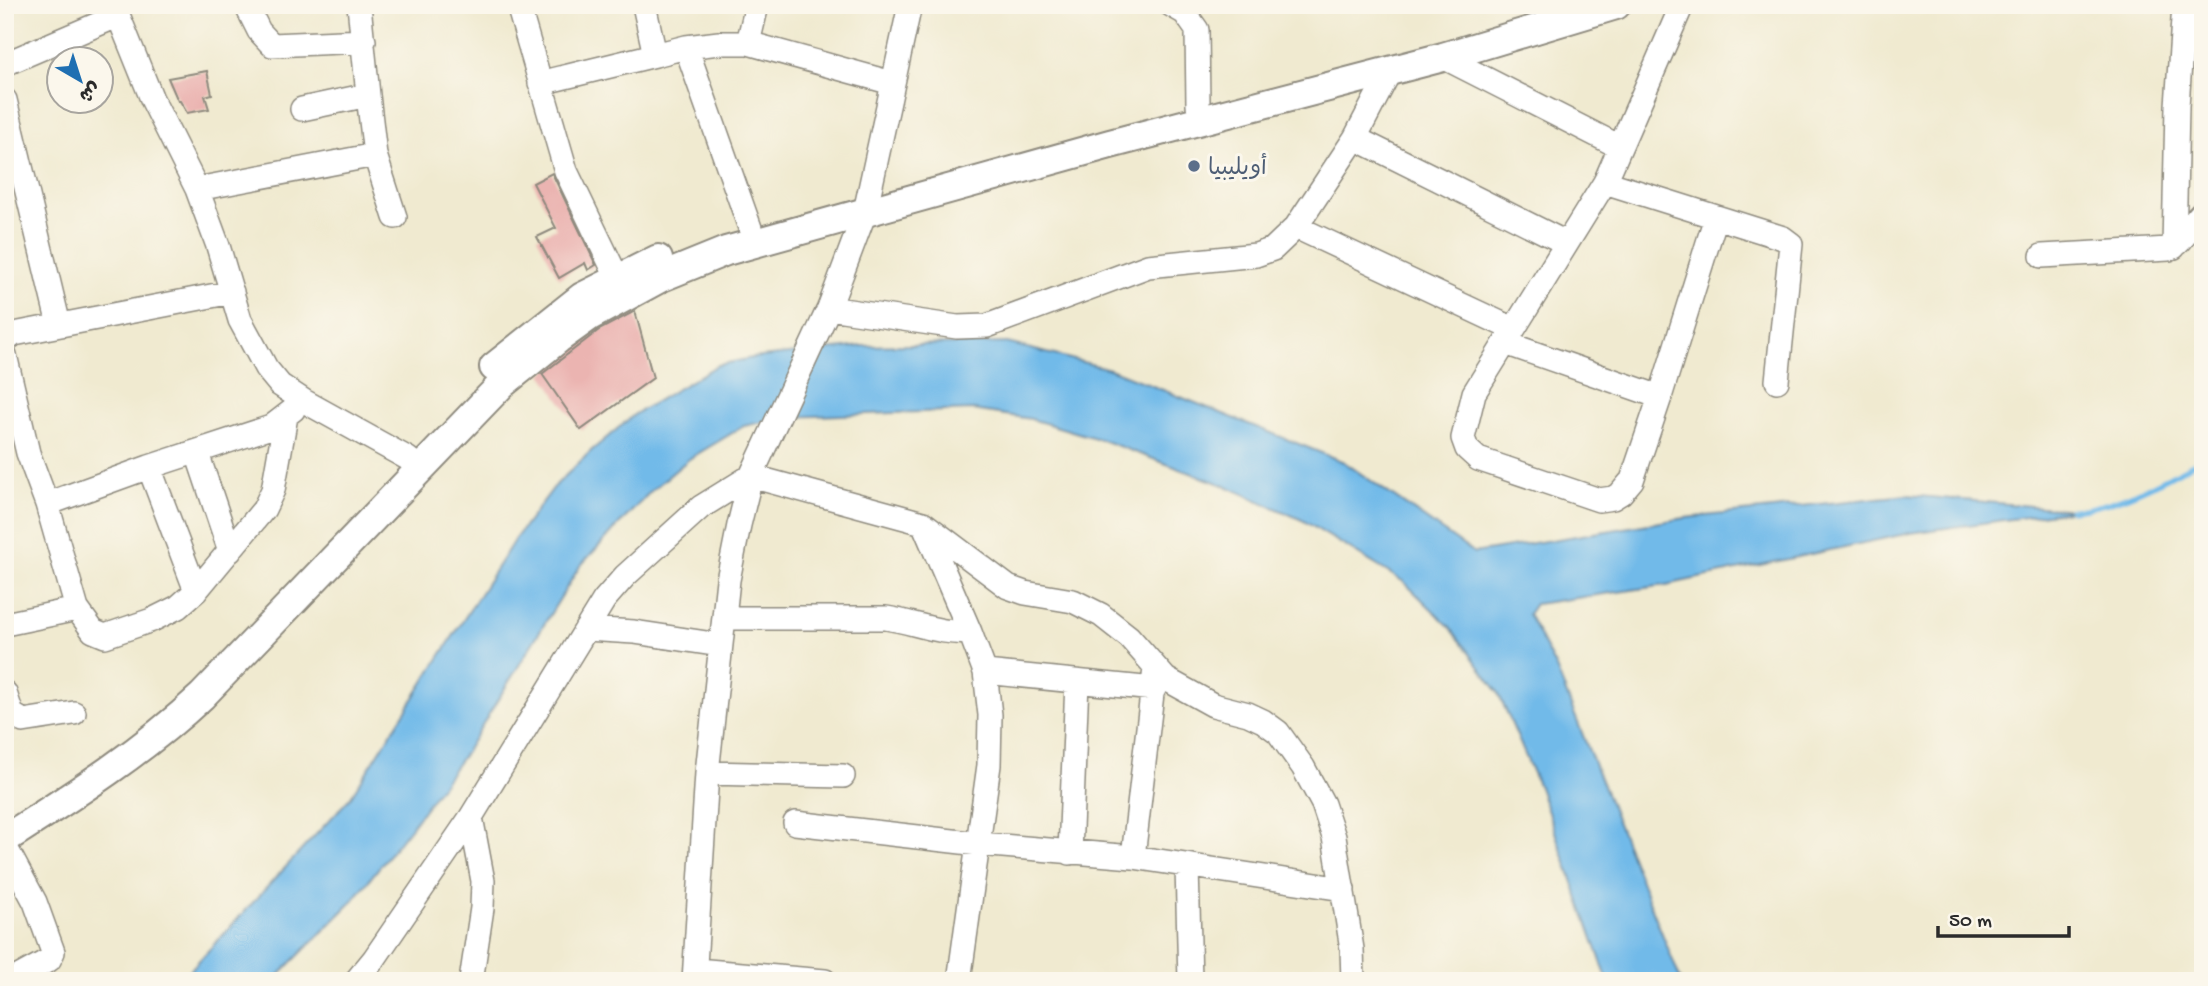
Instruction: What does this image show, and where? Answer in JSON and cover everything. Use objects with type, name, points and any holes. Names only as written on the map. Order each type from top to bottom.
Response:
[{"type":"main road","points":[[622,287],[662,277],[726,251],[867,203],[1198,105],[1552,5]]},
{"type":"main road","points":[[5,824],[120,751],[164,716],[277,605],[414,463],[502,384],[590,316],[622,287],[688,248],[750,228],[867,203],[1390,71],[1616,5]]},
{"type":"main road","points":[[5,839],[116,766],[170,726],[240,658],[414,463]]},
{"type":"street","points":[[246,5],[259,31],[272,45],[364,41]]},
{"type":"street","points":[[359,5],[376,155],[395,218]]},
{"type":"street","points":[[518,5],[566,171],[622,287]]},
{"type":"street","points":[[643,5],[655,55]]},
{"type":"street","points":[[748,43],[757,5]]},
{"type":"street","points":[[821,981],[695,976],[707,774],[720,645],[732,561],[751,476],[829,308],[867,203],[910,5]]},
{"type":"street","points":[[1171,5],[1185,13],[1197,30],[1198,105]]},
{"type":"street","points":[[1682,5],[1618,146],[1605,182],[1474,393],[1463,438],[1467,449],[1478,459],[1599,500],[1613,498],[1621,493],[1632,481],[1716,217]]},
{"type":"street","points":[[2175,247],[2177,106],[2184,5]]},
{"type":"street","points":[[5,64],[115,11],[152,99],[197,189],[240,320],[266,368],[280,385],[304,401],[414,463]]},
{"type":"street","points":[[540,83],[686,47],[719,43],[748,43],[892,83]]},
{"type":"street","points":[[686,47],[750,228]]},
{"type":"street","points":[[1443,57],[1618,146]]},
{"type":"street","points":[[829,308],[957,327],[987,326],[1148,266],[1256,255],[1273,249],[1296,227],[1355,138],[1390,71]]},
{"type":"street","points":[[302,109],[368,95]]},
{"type":"street","points":[[5,100],[60,325]]},
{"type":"street","points":[[1355,138],[1566,243]]},
{"type":"street","points":[[197,189],[376,155]]},
{"type":"street","points":[[1605,182],[1783,238],[1791,244],[1777,381]]},
{"type":"street","points":[[2042,256],[2175,247],[2203,212]]},
{"type":"street","points":[[1296,227],[1509,336],[1660,397]]},
{"type":"street","points":[[5,341],[14,334],[232,292]]},
{"type":"street","points":[[5,355],[28,453],[47,504],[77,609],[82,620],[93,631],[105,636],[152,620],[178,607],[196,591],[230,551],[264,509],[273,490],[286,416]]},
{"type":"street","points":[[47,504],[271,427],[304,401]]},
{"type":"street","points":[[197,453],[230,551]]},
{"type":"street","points":[[149,467],[196,591]]},
{"type":"street","points":[[356,981],[374,959],[471,817],[604,600],[625,576],[701,507],[751,476],[923,523],[1008,587],[1025,593],[1073,601],[1101,615],[1129,637],[1154,679],[1133,858]]},
{"type":"street","points":[[923,523],[985,672],[990,715],[989,765],[958,981]]},
{"type":"street","points":[[5,624],[77,609]]},
{"type":"street","points":[[725,618],[886,618],[934,629],[970,632]]},
{"type":"street","points":[[586,629],[634,632],[720,645]]},
{"type":"street","points":[[985,672],[1077,682],[1166,679],[1213,705],[1248,714],[1278,732],[1303,768],[1322,804],[1334,837],[1352,949],[1353,981]]},
{"type":"street","points":[[1070,853],[1077,682]]},
{"type":"street","points":[[5,693],[12,713],[23,721],[74,713]]},
{"type":"street","points":[[707,774],[843,776]]},
{"type":"street","points":[[471,817],[483,881],[482,908],[471,981]]},
{"type":"street","points":[[794,823],[1133,858],[1343,889]]},
{"type":"street","points":[[5,846],[35,902],[53,952],[49,960],[11,981]]},
{"type":"street","points":[[1187,867],[1191,981]]},
{"type":"water","points":[[1007,343],[1110,369],[1344,462],[1474,553],[1685,518],[1907,495],[2076,510],[1910,533],[1666,585],[1535,604],[1528,614],[1556,668],[1681,981],[1608,981],[1539,787],[1498,692],[1450,627],[1404,582],[1302,520],[1226,486],[1102,440],[1031,419],[973,410],[787,417],[744,426],[689,459],[651,491],[580,566],[465,753],[413,824],[351,903],[273,981],[180,981],[350,798],[515,539],[555,486],[635,414],[718,365],[752,358],[863,346]]},
{"type":"building","points":[[207,71],[212,94],[205,96],[209,109],[187,113],[178,101],[168,78]]},
{"type":"building","points":[[552,173],[596,265],[588,270],[585,263],[559,278],[537,237],[556,228],[533,183]]},
{"type":"building","points":[[635,311],[653,378],[581,430],[542,374],[599,330]]},
{"type":"waterway","points":[[2070,510],[2121,499],[2203,458]]},
{"type":"place","name":"أويليبيا","points":[[1194,166]]}]
